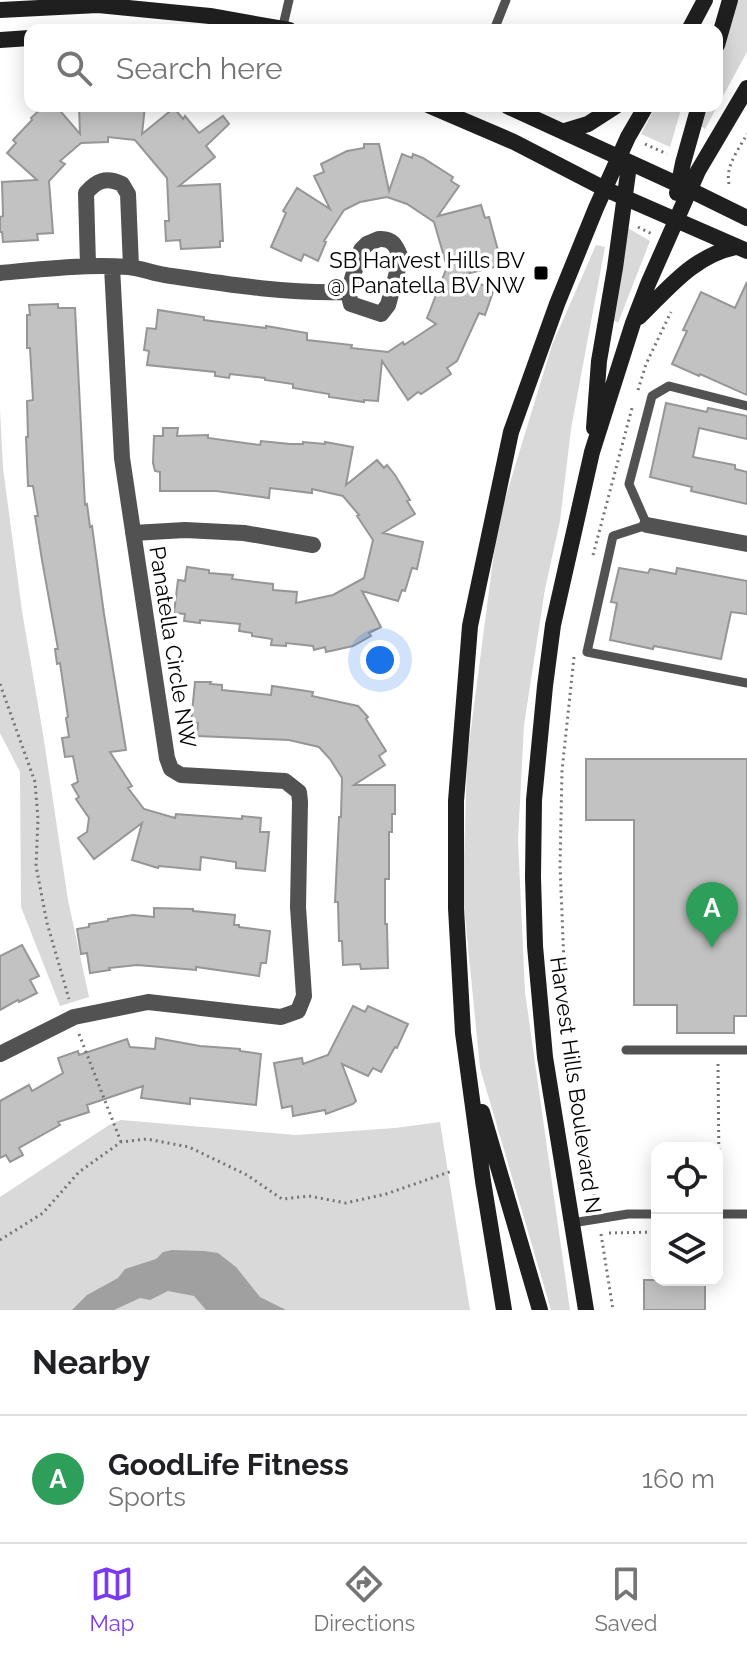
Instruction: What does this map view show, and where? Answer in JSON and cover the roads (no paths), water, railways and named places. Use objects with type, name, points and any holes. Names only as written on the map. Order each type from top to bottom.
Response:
[{"type":"main road","points":[[692,24],[705,0]]},
{"type":"main road","points":[[723,24],[730,0]]},
{"type":"main road","points":[[0,10],[98,5],[210,16],[256,24]]},
{"type":"main road","points":[[0,40],[24,38]]},
{"type":"main road","name":"Harvest Hills Boulevard N","points":[[586,1310],[545,1057],[535,946],[534,800],[553,625],[592,452],[633,323],[677,221],[684,188],[698,171],[747,88]]},
{"type":"main road","points":[[444,112],[514,142],[605,189],[741,249]]},
{"type":"main road","points":[[521,112],[747,218]]},
{"type":"main road","points":[[565,131],[588,124],[607,112]]},
{"type":"main road","points":[[504,1310],[463,1033],[456,908],[456,801],[470,626],[511,432],[557,304],[628,137],[643,112]]},
{"type":"main road","points":[[684,188],[683,163],[697,112]]},
{"type":"main road","points":[[592,452],[599,361],[628,173],[619,158]]},
{"type":"main road","points":[[633,323],[696,263],[721,250],[741,249]]},
{"type":"main road","points":[[468,1065],[540,1310]]},
{"type":"street","points":[[88,265],[86,193],[95,183],[107,180],[122,184],[128,194],[131,267]]},
{"type":"street","points":[[379,239],[392,242],[401,258],[388,305],[381,314],[351,304],[348,292],[361,250],[379,239]]},
{"type":"street","points":[[0,273],[88,265],[131,267],[279,290],[348,292]]},
{"type":"street","name":"Panatella Circle NW","points":[[0,1054],[74,1017],[148,1002],[281,1017],[298,1011],[304,996],[298,907],[299,792],[285,781],[181,775],[171,769],[167,758],[122,458],[112,267]]},
{"type":"street","points":[[647,525],[747,544]]},
{"type":"street","points":[[133,533],[185,530],[244,533],[313,545]]},
{"type":"lane","points":[[286,24],[289,0]]},
{"type":"lane","points":[[496,24],[506,0]]},
{"type":"lane","points":[[747,406],[669,386],[652,396],[629,484],[647,525],[613,536],[587,652],[747,683]]},
{"type":"lane","points":[[626,1050],[747,1050]]},
{"type":"lane","points":[[572,1223],[628,1214],[651,1214]]},
{"type":"lane","points":[[723,1214],[747,1214]]},
{"type":"place","name":"SB Harvest Hills BV @ Panatella BV NW","points":[[541,273]]},
{"type":"place","name":"GoodLife Fitness","points":[[712,948]]}]
